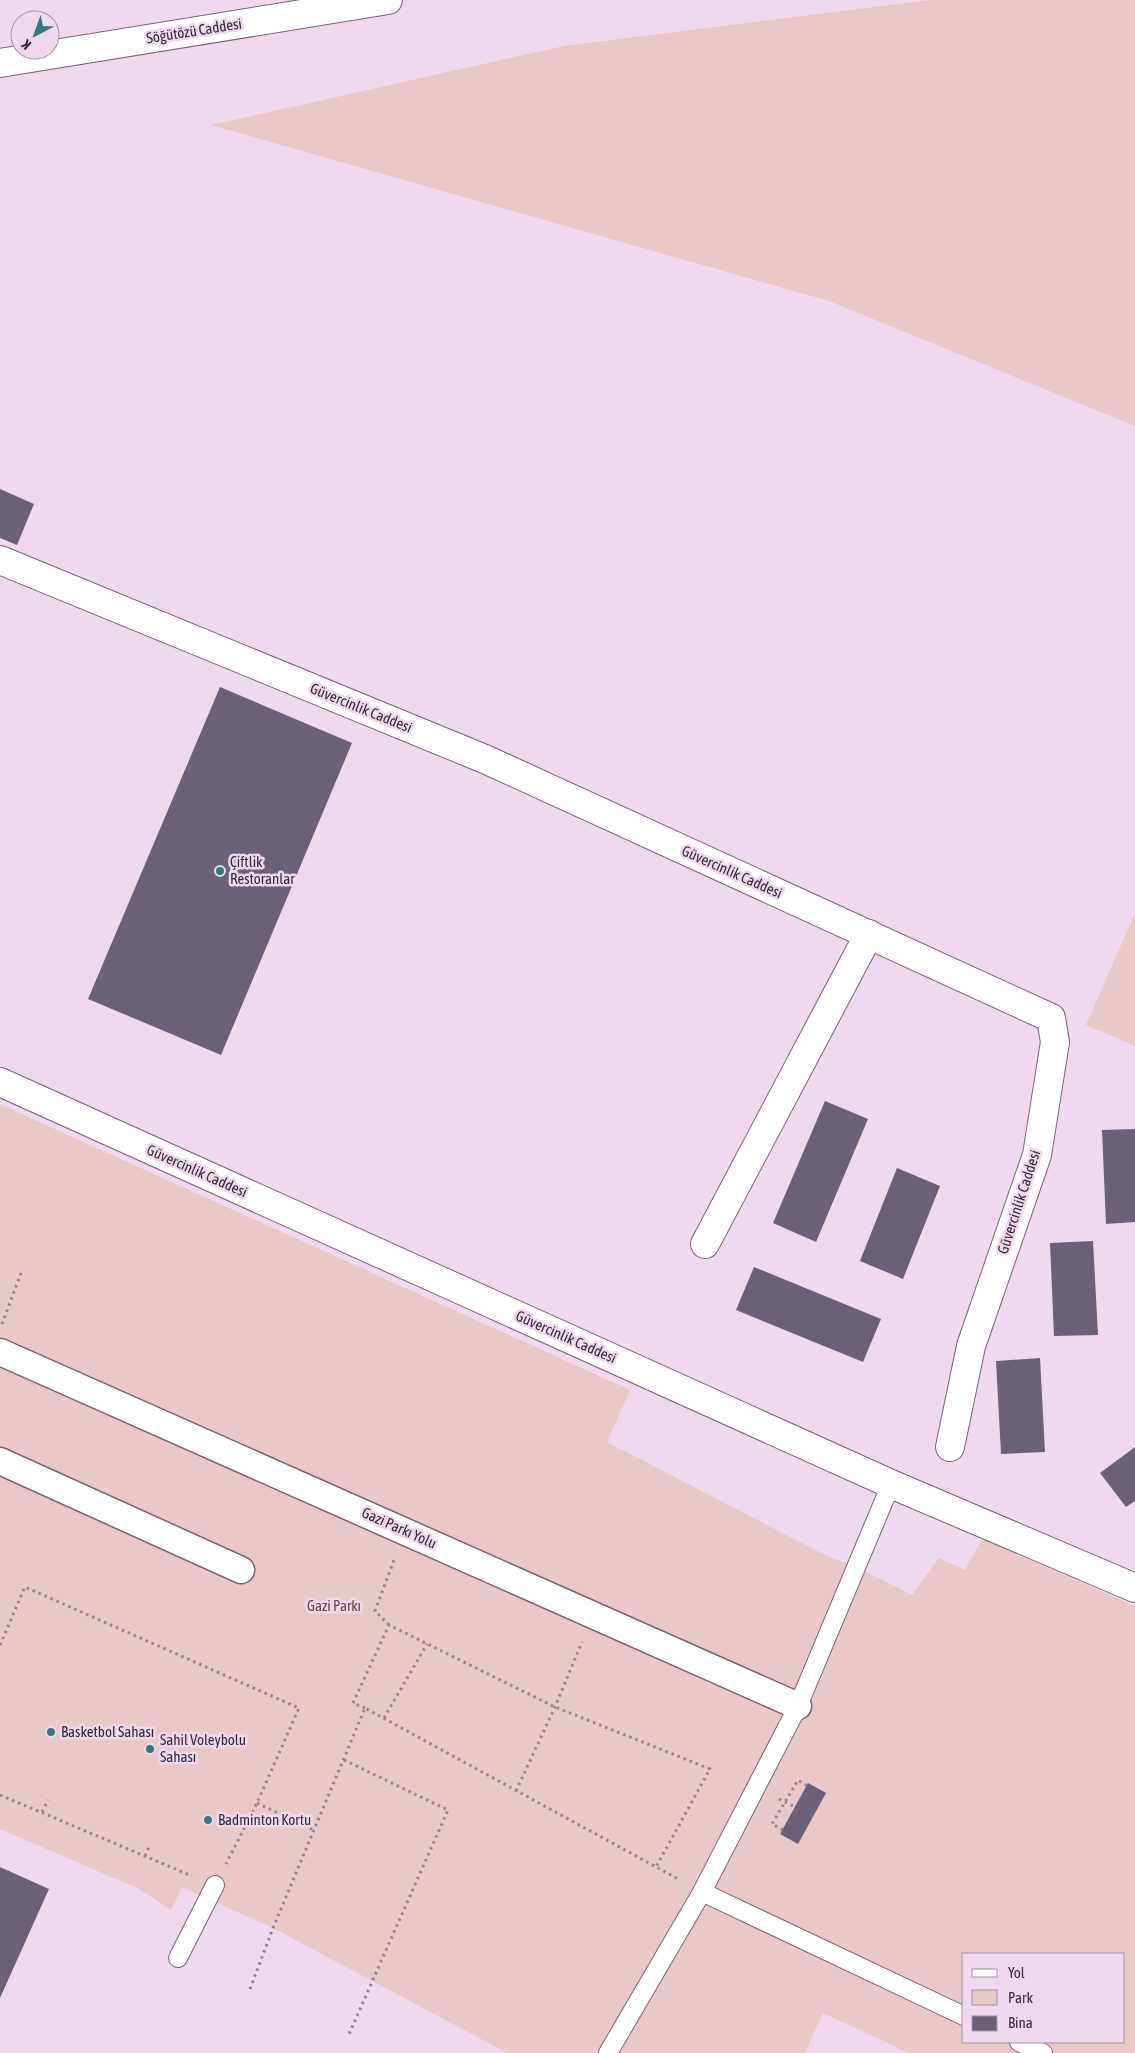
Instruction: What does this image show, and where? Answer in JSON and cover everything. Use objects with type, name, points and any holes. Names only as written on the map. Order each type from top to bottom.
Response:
[{"type":"street","name":"Söğütözü Caddesi","points":[[0,63],[388,0]]},
{"type":"street","name":"Güvercinlik Caddesi","points":[[0,560],[487,760],[1051,1018],[1055,1042],[1037,1155],[971,1346],[950,1447]]},
{"type":"street","points":[[705,1244],[868,934]]},
{"type":"street","name":"Güvercinlik Caddesi","points":[[0,1082],[891,1484],[1135,1588]]},
{"type":"street","name":"Gazi Parkı Yolu","points":[[0,1352],[798,1706]]},
{"type":"street","points":[[0,1461],[241,1570]]},
{"type":"lane","points":[[608,2053],[702,1892],[798,1706],[891,1484]]},
{"type":"lane","points":[[178,1958],[215,1885]]},
{"type":"lane","points":[[702,1892],[962,2015]]},
{"type":"lane","points":[[1021,2043],[1043,2053]]},
{"type":"path","points":[[0,1328],[21,1273]]},
{"type":"path","points":[[405,1531],[375,1611],[389,1626],[556,1707],[710,1769],[656,1867]]},
{"type":"path","points":[[0,1645],[25,1587],[299,1708],[257,1803],[215,1885],[0,1795]]},
{"type":"path","points":[[516,1791],[556,1707],[593,1615]]},
{"type":"path","points":[[389,1626],[353,1703],[384,1718],[702,1892]]},
{"type":"path","points":[[384,1718],[427,1644]]},
{"type":"path","points":[[250,1989],[365,1708]]},
{"type":"path","points":[[344,1760],[448,1810],[349,2034]]},
{"type":"path","points":[[783,1830],[772,1824],[798,1780],[807,1786]]},
{"type":"path","points":[[42,1812],[48,1800]]},
{"type":"path","points":[[257,1803],[314,1830]]},
{"type":"path","points":[[145,1856],[149,1848]]},
{"type":"green space","points":[[930,0],[1135,0],[1135,426],[829,301],[211,125],[564,46]]},
{"type":"green space","points":[[1135,913],[1135,1046],[1086,1025]]},
{"type":"green space","name":"Gazi Parkı","points":[[0,1104],[630,1390],[607,1442],[829,1557],[856,1567],[912,1595],[939,1558],[965,1570],[982,1539],[1135,1606],[1135,2053],[909,2053],[823,2013],[805,2053],[507,2053],[273,1928],[182,1887],[171,1910],[139,1889],[0,1829]]},
{"type":"building","points":[[0,489],[34,504],[17,545],[0,538]]},
{"type":"building","name":"Çiftlik Restoranlar","points":[[220,687],[352,743],[221,1055],[88,999]]},
{"type":"building","points":[[825,1101],[868,1119],[816,1242],[773,1223]]},
{"type":"building","points":[[1135,1129],[1135,1222],[1106,1224],[1102,1130]]},
{"type":"building","points":[[897,1168],[940,1186],[903,1279],[860,1261]]},
{"type":"building","points":[[1093,1241],[1098,1335],[1054,1336],[1050,1243]]},
{"type":"building","points":[[754,1267],[881,1319],[863,1362],[736,1310]]},
{"type":"building","points":[[1040,1358],[1045,1452],[1001,1454],[996,1361]]},
{"type":"building","points":[[1135,1447],[1135,1501],[1126,1507],[1100,1473]]},
{"type":"building","points":[[808,1783],[826,1793],[798,1844],[780,1834]]},
{"type":"building","points":[[0,1867],[49,1889],[0,1998]]},
{"type":"place","name":"Çiftlik Restoranlar","points":[[220,871]]},
{"type":"place","name":"Basketbol Sahası","points":[[51,1732]]},
{"type":"place","name":"Sahil Voleybolu Sahası","points":[[150,1749]]},
{"type":"place","name":"Badminton Kortu","points":[[208,1820]]}]
